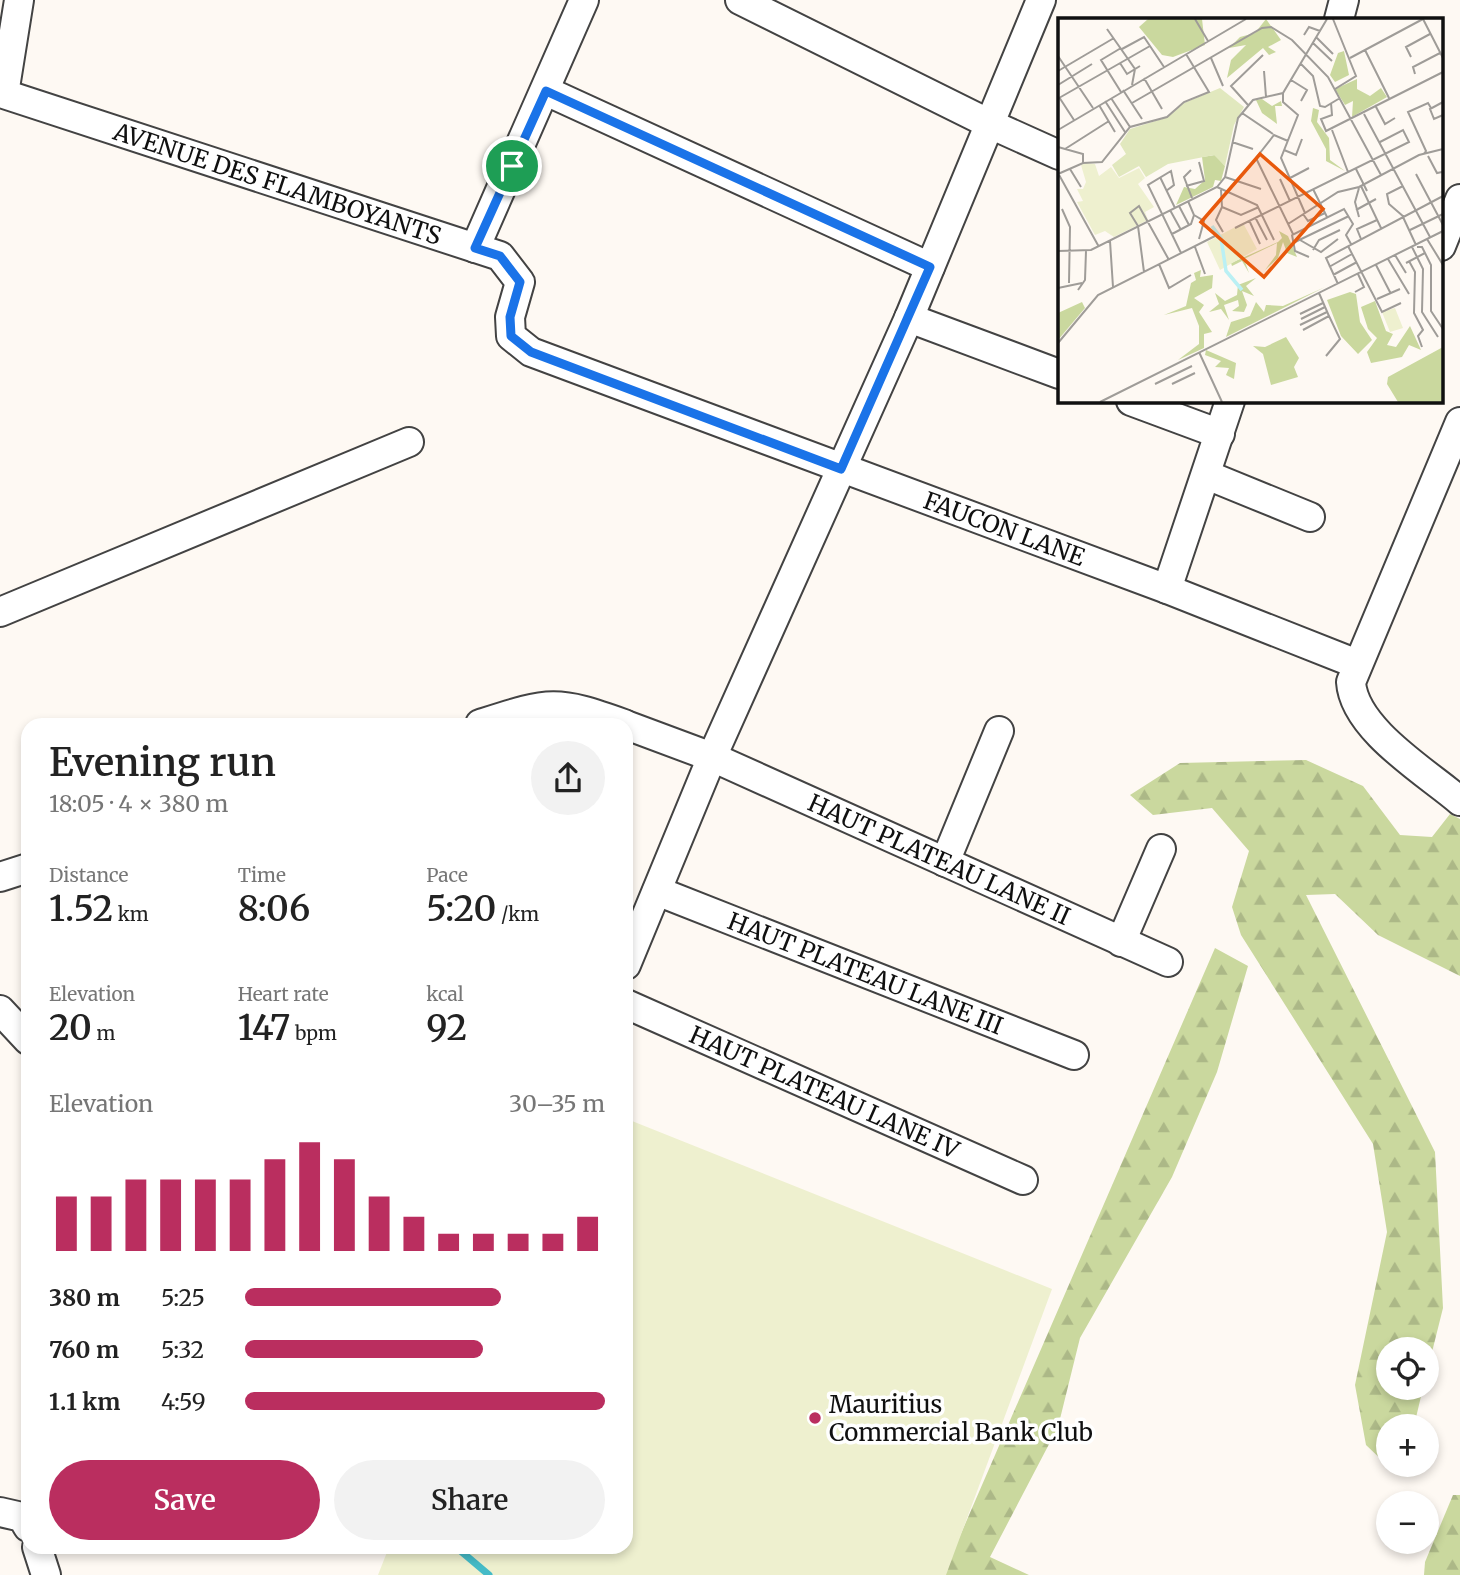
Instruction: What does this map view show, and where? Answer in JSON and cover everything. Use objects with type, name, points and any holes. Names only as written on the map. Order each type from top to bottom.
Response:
[{"type":"street","name":"AVENUE DES FLAMBOYANTS","points":[[19,0],[2,106],[500,256],[520,282],[510,317],[511,336],[531,352],[841,469]]},
{"type":"street","points":[[475,248],[584,0]]},
{"type":"street","points":[[740,0],[990,124],[1058,155]]},
{"type":"street","points":[[633,948],[712,757],[909,318],[1041,0]]},
{"type":"street","points":[[1339,18],[1344,0]]},
{"type":"street","points":[[546,91],[930,267]]},
{"type":"street","points":[[1442,244],[1460,199]]},
{"type":"street","points":[[909,318],[1058,374]]},
{"type":"street","points":[[1134,402],[1220,434]]},
{"type":"street","points":[[1230,402],[1167,589],[1357,664]]},
{"type":"street","points":[[1458,794],[1374,730],[1352,696],[1352,682],[1357,664],[1460,422]]},
{"type":"street","points":[[0,612],[409,442]]},
{"type":"street","name":"FAUCON LANE","points":[[841,469],[1167,589]]},
{"type":"street","points":[[1207,475],[1310,517]]},
{"type":"street","name":"HAUT PLATEAU LANE II","points":[[502,718],[552,704],[591,718]]},
{"type":"street","name":"HAUT PLATEAU LANE II","points":[[633,728],[712,757],[1168,962]]},
{"type":"street","points":[[945,862],[999,732]]},
{"type":"street","points":[[1121,942],[1161,849]]},
{"type":"street","points":[[0,877],[21,870]]},
{"type":"street","name":"HAUT PLATEAU LANE III","points":[[657,891],[1074,1055]]},
{"type":"street","name":"HAUT PLATEAU LANE IV","points":[[633,1007],[1023,1180]]},
{"type":"street","points":[[0,1010],[21,1032]]},
{"type":"street","points":[[0,1513],[21,1517]]},
{"type":"street","points":[[39,1554],[46,1575]]},
{"type":"green space","points":[[1306,760],[1363,786],[1400,835],[1432,837],[1450,814],[1460,819],[1460,976],[1378,935],[1335,894],[1306,895],[1435,1152],[1443,1308],[1436,1337],[1376,1337],[1376,1400],[1420,1400],[1417,1414],[1376,1414],[1376,1455],[1366,1445],[1355,1385],[1387,1232],[1373,1144],[1241,935],[1232,907],[1249,851],[1212,808],[1153,815],[1130,795],[1180,763]]},
{"type":"green space","points":[[1215,948],[1248,966],[1217,1072],[1172,1177],[1080,1338],[1058,1427],[990,1557],[1029,1575],[943,1575]]},
{"type":"green space","name":"Mauritius Commercial Bank Club","points":[[633,1121],[1052,1289],[946,1575],[378,1575],[386,1554],[633,1554]]},
{"type":"green space","points":[[1453,1495],[1460,1495],[1460,1575],[1424,1575],[1428,1554],[1439,1554],[1439,1528]]},
{"type":"waterway","points":[[464,1554],[489,1575]]},
{"type":"place","name":"Mauritius Commercial Bank Club","points":[[815,1418]]},
{"type":"route","points":[[546,91],[930,267],[841,469],[531,352],[511,336],[510,317],[517,303],[520,282],[500,256],[475,248],[512,166],[546,91]]}]
